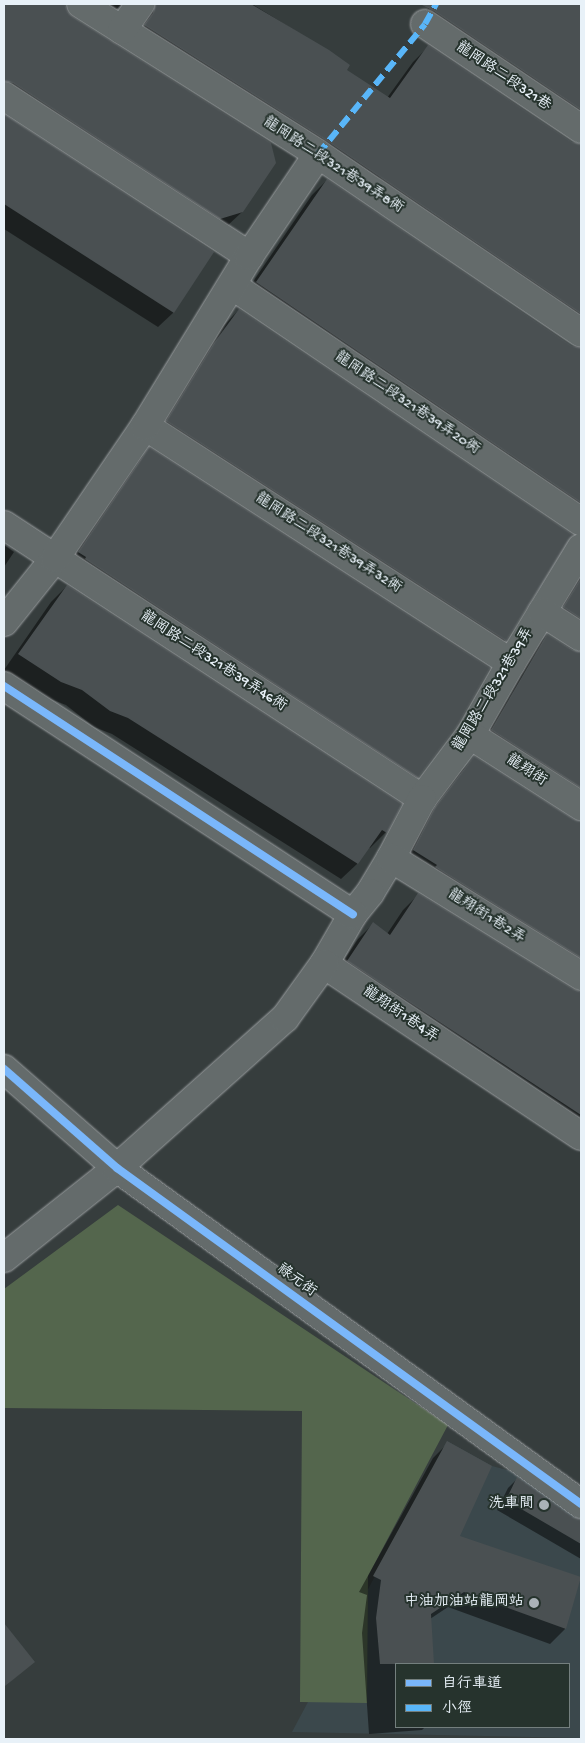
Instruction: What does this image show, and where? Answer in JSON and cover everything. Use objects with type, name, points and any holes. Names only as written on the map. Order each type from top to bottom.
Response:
[{"type":"street","name":"龍岡路二段321巷39弄8衖","points":[[81,4],[318,154],[581,333]]},
{"type":"street","points":[[122,30],[140,4]]},
{"type":"street","name":"龍岡路二段321巷","points":[[425,24],[581,129]]},
{"type":"street","points":[[4,96],[249,256]]},
{"type":"street","points":[[4,622],[55,558],[145,426],[249,256],[318,154]]},
{"type":"street","name":"龍岡路二段321巷39弄20衖","points":[[232,286],[581,522]]},
{"type":"street","name":"龍岡路二段321巷39弄32衖","points":[[145,426],[511,663]]},
{"type":"street","name":"龍岡路二段321巷39弄46衖","points":[[4,525],[422,799]]},
{"type":"street","name":"龍岡路二段321巷39弄","points":[[391,858],[422,799],[470,735],[581,548]]},
{"type":"street","points":[[542,612],[581,637]]},
{"type":"street","points":[[4,686],[353,914]]},
{"type":"street","name":"龍翔街","points":[[470,735],[581,806]]},
{"type":"street","points":[[4,1258],[117,1168],[285,1018],[324,964],[353,914],[370,893],[391,858]]},
{"type":"street","name":"龍翔街1巷2弄","points":[[391,858],[581,976]]},
{"type":"street","name":"龍翔街1巷4弄","points":[[324,964],[581,1136]]},
{"type":"street","name":"祿元街","points":[[4,1069],[117,1168],[581,1504]]},
{"type":"shaded area","name":"中油加油站龍岡站","points":[[447,1441],[492,1466],[519,1473],[581,1509],[581,1738],[292,1732]]},
{"type":"green space","points":[[118,1205],[448,1425],[368,1576],[367,1703],[300,1702],[302,1411],[4,1408],[4,1289]]},
{"type":"building","points":[[4,4],[65,4],[67,11],[73,17],[271,143],[276,163],[243,212],[220,219],[13,83],[4,81]]},
{"type":"building","points":[[155,4],[251,4],[329,50],[350,65],[347,70],[390,98],[428,45],[572,142],[581,144],[581,314],[327,141],[144,25],[153,13]]},
{"type":"building","points":[[420,4],[581,4],[581,110],[434,11]]},
{"type":"building","points":[[4,114],[214,252],[174,313],[4,204]]},
{"type":"building","points":[[327,179],[572,346],[581,348],[581,503],[256,282]]},
{"type":"building","points":[[239,309],[573,535],[506,641],[166,421],[214,343]]},
{"type":"building","points":[[149,447],[490,668],[457,726],[418,778],[85,559],[86,557],[78,552]]},
{"type":"building","points":[[581,578],[581,619],[563,607]]},
{"type":"building","points":[[67,585],[402,804],[387,833],[382,830],[358,864],[128,718],[110,711],[82,690],[61,682],[18,654]]},
{"type":"building","points":[[547,634],[573,650],[581,652],[581,788],[491,730]]},
{"type":"building","points":[[474,756],[573,819],[581,821],[581,958],[435,867],[437,865],[413,850],[435,807]]},
{"type":"building","points":[[418,893],[573,989],[581,992],[581,1115],[347,961],[373,922],[390,935]]},
{"type":"building","name":"中油加油站龍岡站","points":[[447,1441],[492,1466],[460,1536],[581,1577],[566,1629],[464,1592],[431,1614],[434,1663],[380,1664],[376,1618],[381,1580],[373,1576]]},
{"type":"building","name":"洗車間","points":[[517,1477],[572,1517],[581,1519],[581,1544],[506,1500]]},
{"type":"building","points":[[4,1623],[35,1662],[4,1687]]},
{"type":"marked path","points":[[318,154],[425,24],[436,4]]},
{"type":"cycle path","points":[[4,686],[353,914]]},
{"type":"cycle path","points":[[4,1069],[117,1168],[581,1504]]},
{"type":"place","name":"洗車間","points":[[544,1505]]},
{"type":"place","name":"中油加油站龍岡站","points":[[534,1603]]}]
